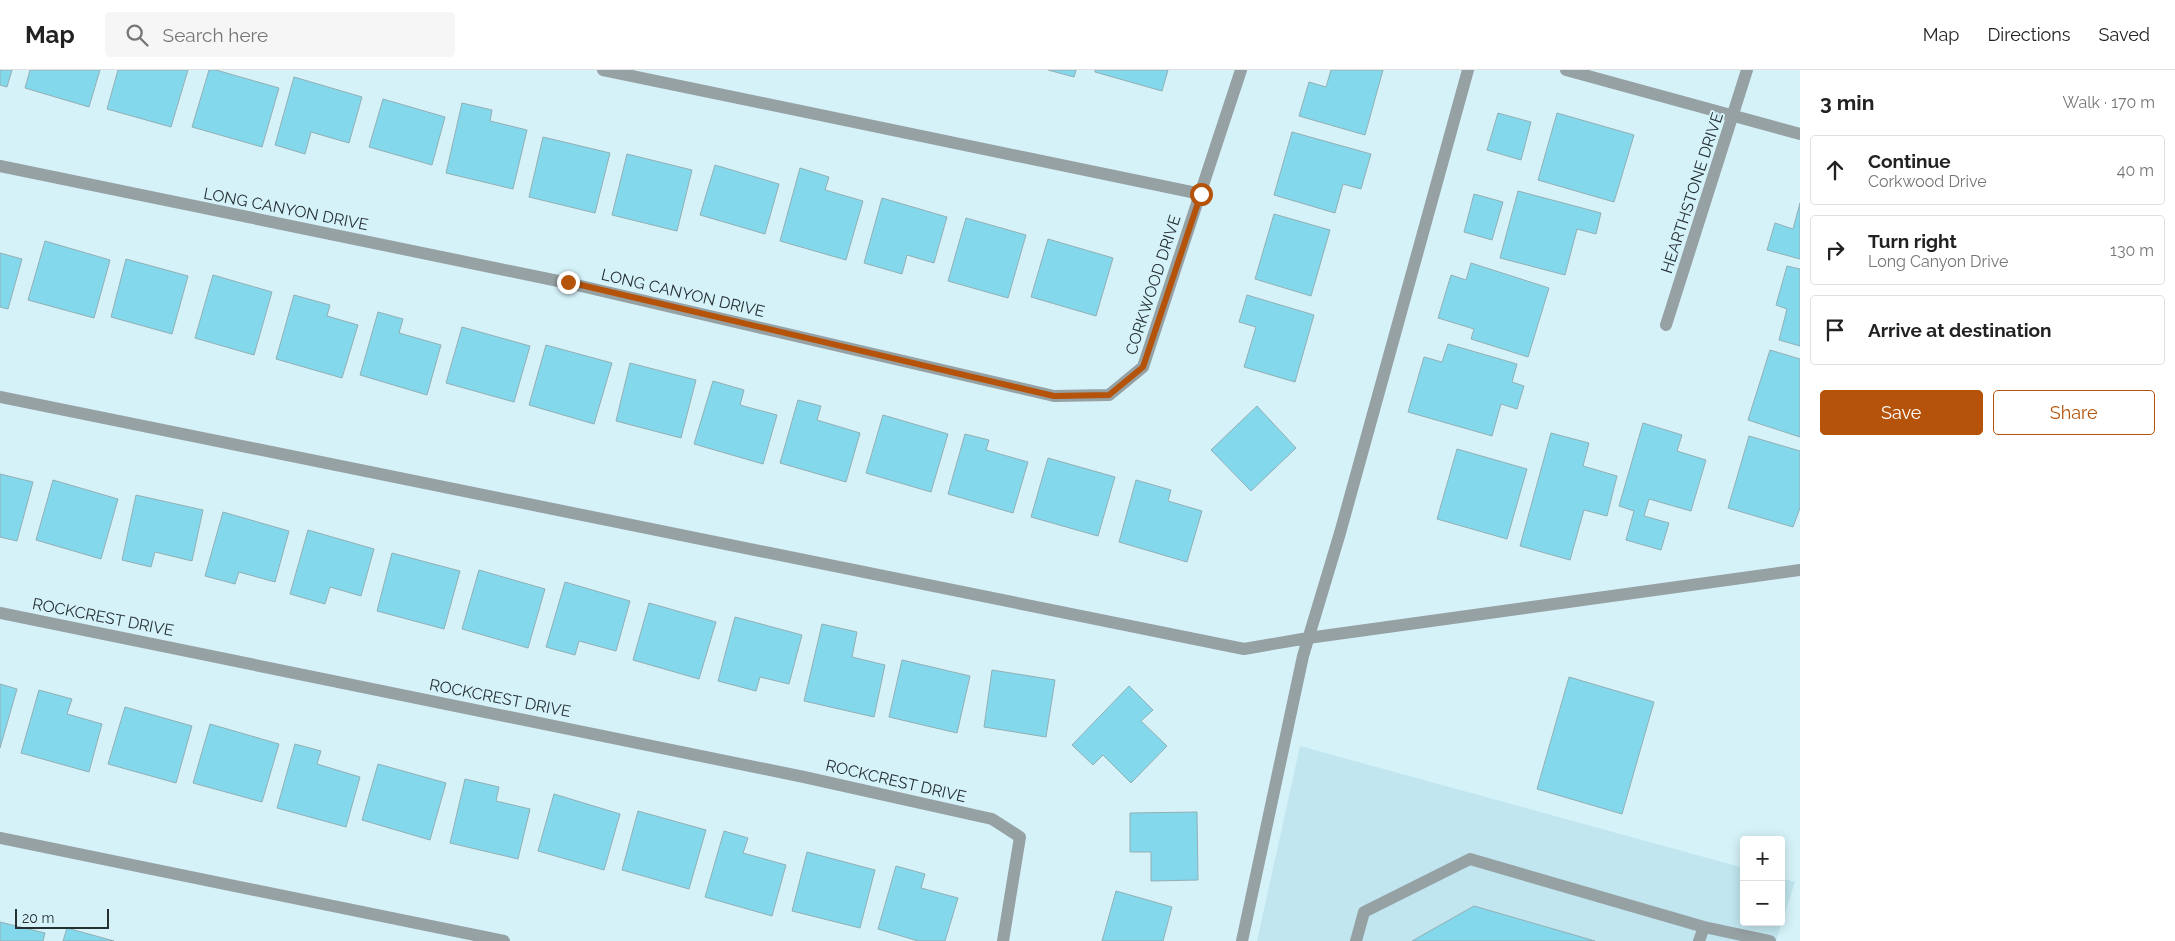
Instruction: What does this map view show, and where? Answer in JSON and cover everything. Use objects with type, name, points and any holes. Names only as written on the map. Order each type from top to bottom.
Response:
[{"type":"street","points":[[603,70],[1201,194]]},
{"type":"street","name":"CORKWOOD DRIVE","points":[[1143,367],[1241,70]]},
{"type":"street","points":[[1242,941],[1308,638],[1340,533],[1468,70]]},
{"type":"street","points":[[1566,70],[1800,134]]},
{"type":"street","name":"HEARTHSTONE DRIVE","points":[[1666,325],[1734,116],[1747,70]]},
{"type":"street","name":"LONG CANYON DRIVE","points":[[0,166],[568,282],[1054,396],[1109,395],[1143,367]]},
{"type":"street","points":[[0,397],[1244,649],[1308,638],[1800,570]]},
{"type":"street","name":"ROCKCREST DRIVE","points":[[0,613],[794,774],[992,819],[1020,837],[1003,941]]},
{"type":"street","points":[[0,838],[504,941]]},
{"type":"street","points":[[1356,941],[1364,912],[1470,859],[1704,927],[1770,941]]},
{"type":"street","points":[[1700,941],[1704,927]]},
{"type":"shaded area","points":[[1300,746],[1740,867],[1740,926],[1781,926],[1776,941],[1257,941]]},
{"type":"shaded area","points":[[1785,879],[1795,882],[1785,913]]},
{"type":"building","points":[[0,70],[12,70],[7,87],[0,85]]},
{"type":"building","points":[[30,70],[100,70],[89,107],[25,88]]},
{"type":"building","points":[[118,70],[188,70],[171,127],[107,109]]},
{"type":"building","points":[[209,70],[216,70],[279,88],[262,147],[192,127]]},
{"type":"building","points":[[1048,70],[1076,70],[1074,77]]},
{"type":"building","points":[[1095,70],[1168,70],[1162,91],[1095,72]]},
{"type":"building","points":[[1331,70],[1383,70],[1365,135],[1299,116],[1309,82],[1326,87]]},
{"type":"building","points":[[294,77],[362,97],[349,143],[311,132],[305,154],[275,145]]},
{"type":"building","points":[[383,99],[445,117],[432,165],[369,147]]},
{"type":"building","points":[[462,103],[492,110],[490,121],[527,130],[513,189],[446,173]]},
{"type":"building","points":[[1498,113],[1531,122],[1521,160],[1487,150]]},
{"type":"building","points":[[1557,113],[1634,135],[1614,202],[1538,180]]},
{"type":"building","points":[[1292,132],[1371,154],[1361,189],[1343,184],[1335,213],[1274,195]]},
{"type":"building","points":[[543,137],[610,153],[595,213],[529,197]]},
{"type":"building","points":[[627,154],[692,170],[677,231],[612,215]]},
{"type":"building","points":[[715,165],[779,184],[765,234],[700,215]]},
{"type":"building","points":[[800,168],[829,177],[825,190],[863,201],[846,260],[780,241]]},
{"type":"building","points":[[1518,191],[1601,213],[1596,234],[1577,229],[1565,275],[1500,258]]},
{"type":"building","points":[[1474,194],[1503,202],[1492,240],[1464,232]]},
{"type":"building","points":[[882,198],[947,217],[934,263],[907,255],[902,274],[864,263]]},
{"type":"building","points":[[1800,203],[1800,259],[1767,250],[1775,223],[1793,229]]},
{"type":"building","points":[[1274,214],[1330,230],[1311,296],[1255,279]]},
{"type":"building","points":[[966,218],[1026,235],[1008,298],[948,281]]},
{"type":"building","points":[[1048,239],[1113,258],[1096,316],[1031,297]]},
{"type":"building","points":[[45,241],[110,260],[94,318],[28,300]]},
{"type":"building","points":[[0,253],[22,259],[8,309],[0,307]]},
{"type":"building","points":[[126,259],[188,276],[172,334],[111,317]]},
{"type":"building","points":[[1471,263],[1549,288],[1528,357],[1471,339],[1474,329],[1438,318],[1451,275],[1466,280]]},
{"type":"building","points":[[1787,266],[1800,269],[1800,346],[1779,340],[1787,309],[1776,305]]},
{"type":"building","points":[[213,275],[272,292],[254,355],[195,338]]},
{"type":"building","points":[[294,295],[330,305],[327,316],[358,325],[342,378],[276,359]]},
{"type":"building","points":[[1247,295],[1314,315],[1295,382],[1244,367],[1256,327],[1239,322]]},
{"type":"building","points":[[378,312],[403,319],[399,333],[441,345],[427,395],[360,375]]},
{"type":"building","points":[[462,327],[530,346],[514,402],[446,383]]},
{"type":"building","points":[[1448,344],[1517,364],[1512,382],[1524,386],[1517,409],[1501,404],[1492,436],[1408,412],[1424,357],[1442,362]]},
{"type":"building","points":[[546,345],[612,363],[594,424],[529,405]]},
{"type":"building","points":[[1770,350],[1800,359],[1800,437],[1748,420]]},
{"type":"building","points":[[630,363],[696,380],[681,438],[616,421]]},
{"type":"building","points":[[713,381],[744,390],[740,405],[777,415],[763,464],[694,444]]},
{"type":"building","points":[[798,400],[821,406],[817,420],[860,433],[846,482],[780,463]]},
{"type":"building","points":[[1257,406],[1296,448],[1251,491],[1211,450]]},
{"type":"building","points":[[883,415],[948,434],[931,492],[866,473]]},
{"type":"building","points":[[1643,423],[1682,435],[1677,451],[1706,460],[1691,511],[1649,499],[1644,516],[1669,523],[1661,550],[1626,540],[1634,511],[1619,506]]},
{"type":"building","points":[[1551,433],[1589,443],[1583,466],[1617,476],[1607,516],[1584,510],[1570,560],[1520,546]]},
{"type":"building","points":[[965,434],[989,440],[986,450],[1028,462],[1013,513],[948,494]]},
{"type":"building","points":[[1749,436],[1800,451],[1800,508],[1793,527],[1728,508]]},
{"type":"building","points":[[1457,449],[1527,469],[1507,539],[1437,519]]},
{"type":"building","points":[[1048,458],[1115,477],[1098,536],[1031,517]]},
{"type":"building","points":[[0,474],[33,482],[17,541],[0,537]]},
{"type":"building","points":[[53,480],[118,499],[101,559],[36,540]]},
{"type":"building","points":[[1136,480],[1171,490],[1168,501],[1202,511],[1187,562],[1119,542]]},
{"type":"building","points":[[136,495],[203,510],[192,561],[155,552],[151,567],[122,560]]},
{"type":"building","points":[[223,512],[289,531],[275,582],[239,572],[235,584],[205,576]]},
{"type":"building","points":[[308,530],[374,549],[361,596],[330,587],[325,604],[290,594]]},
{"type":"building","points":[[392,553],[460,571],[444,629],[377,611]]},
{"type":"building","points":[[479,570],[545,589],[528,648],[462,629]]},
{"type":"building","points":[[565,582],[630,601],[616,651],[579,641],[575,655],[546,647]]},
{"type":"building","points":[[649,603],[716,622],[699,679],[633,660]]},
{"type":"building","points":[[735,617],[802,635],[789,684],[760,677],[756,691],[718,681]]},
{"type":"building","points":[[822,624],[857,632],[852,657],[885,665],[874,717],[804,701]]},
{"type":"building","points":[[902,660],[970,676],[957,733],[889,717]]},
{"type":"building","points":[[992,670],[1055,680],[1046,737],[984,727]]},
{"type":"building","points":[[1569,677],[1654,702],[1622,814],[1537,789]]},
{"type":"building","points":[[0,684],[17,689],[0,748]]},
{"type":"building","points":[[1129,686],[1153,710],[1141,721],[1167,746],[1131,783],[1103,755],[1093,765],[1072,745]]},
{"type":"building","points":[[39,690],[72,699],[67,714],[102,724],[89,772],[21,753]]},
{"type":"building","points":[[125,707],[192,726],[176,783],[108,764]]},
{"type":"building","points":[[210,724],[279,744],[262,802],[193,783]]},
{"type":"building","points":[[295,744],[321,751],[317,764],[360,777],[346,827],[277,808]]},
{"type":"building","points":[[378,764],[446,783],[430,840],[362,820]]},
{"type":"building","points":[[465,779],[499,787],[496,801],[530,809],[518,859],[450,843]]},
{"type":"building","points":[[554,794],[620,814],[604,870],[538,851]]},
{"type":"building","points":[[638,811],[706,830],[689,889],[622,870]]},
{"type":"building","points":[[1197,812],[1198,880],[1151,881],[1151,852],[1130,852],[1130,813]]},
{"type":"building","points":[[724,831],[748,838],[743,853],[786,865],[772,916],[705,897]]},
{"type":"building","points":[[807,852],[875,870],[860,928],[792,911]]},
{"type":"building","points":[[896,866],[925,874],[921,888],[958,898],[945,941],[918,941],[878,929]]},
{"type":"building","points":[[1116,891],[1172,907],[1163,941],[1102,941]]},
{"type":"building","points":[[1474,906],[1595,941],[1412,941]]},
{"type":"building","points":[[0,922],[45,933],[43,941],[0,941]]},
{"type":"building","points":[[67,928],[114,941],[63,941]]},
{"type":"route","points":[[568,282],[1054,396],[1109,395],[1143,367],[1201,194]]}]
